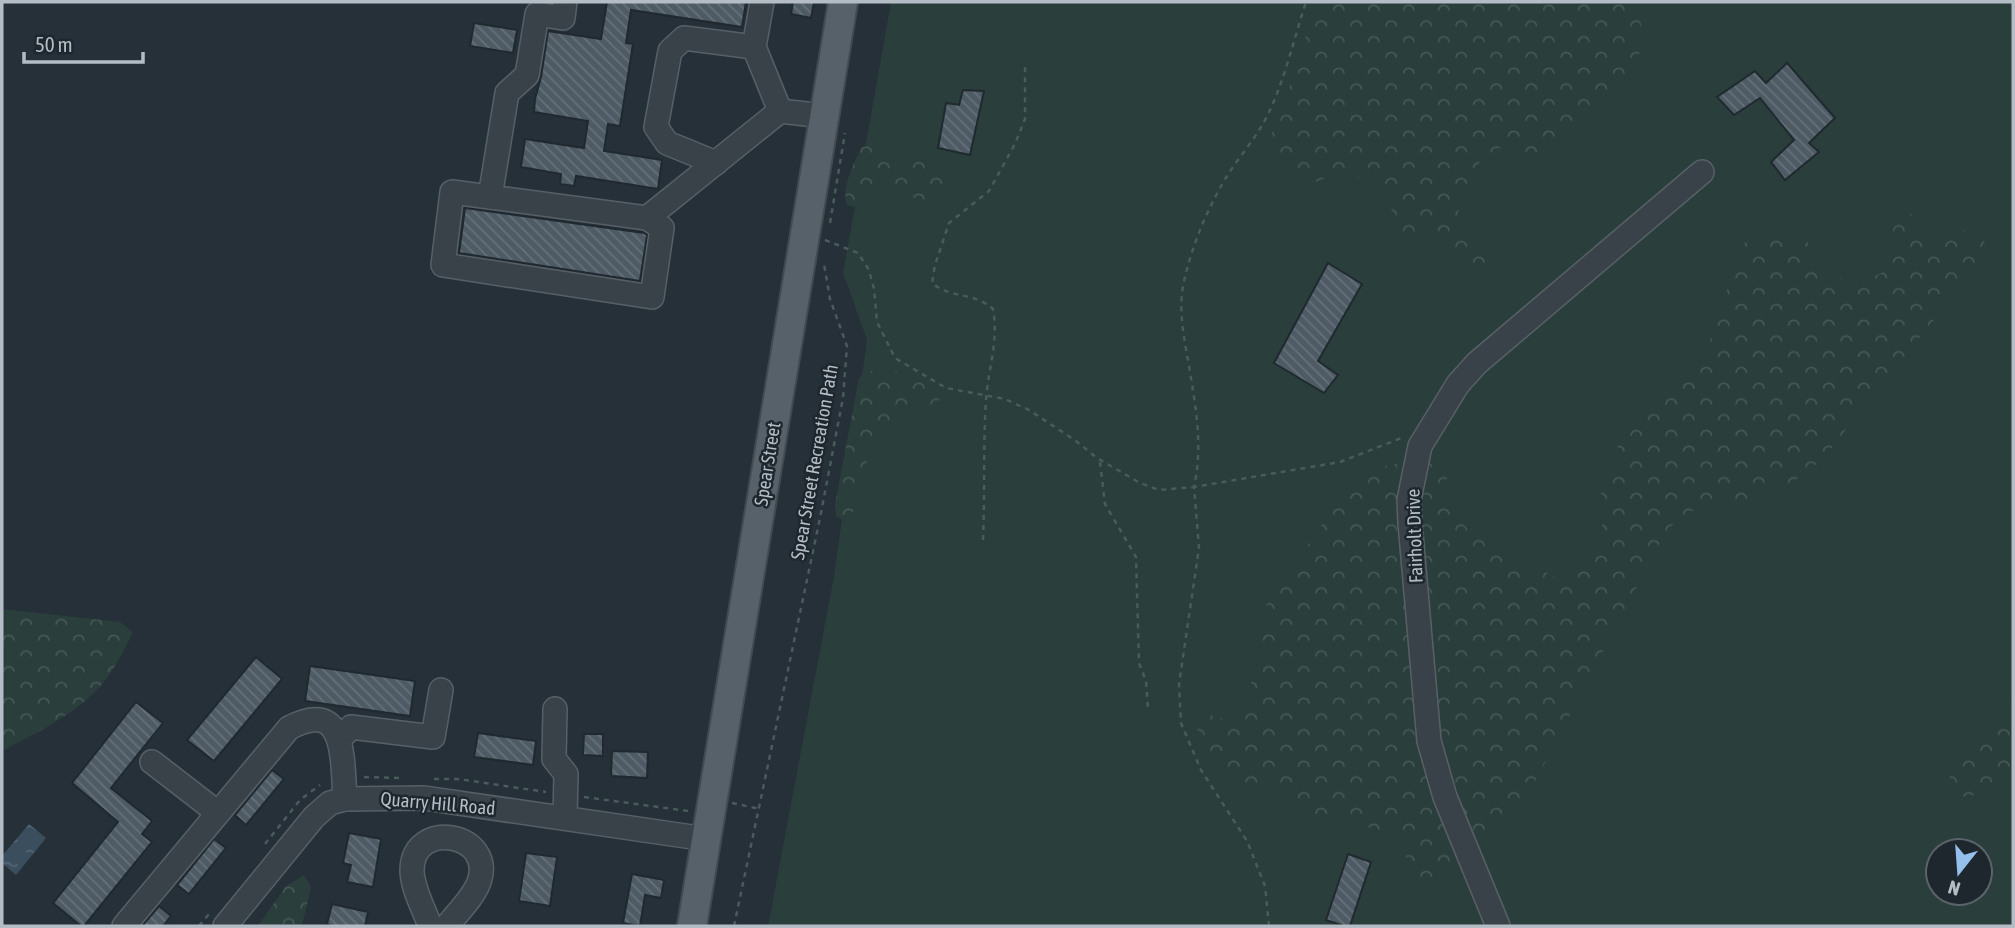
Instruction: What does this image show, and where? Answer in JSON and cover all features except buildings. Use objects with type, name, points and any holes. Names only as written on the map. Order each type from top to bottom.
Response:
[{"type":"main road","name":"Spear Street","points":[[692,926],[706,839],[819,245],[835,123],[843,2]]},
{"type":"street","points":[[490,197],[507,93],[527,75],[537,14],[563,18],[565,2]]},
{"type":"street","points":[[762,2],[754,47],[780,111]]},
{"type":"street","points":[[716,163],[667,143],[656,127],[670,51],[684,38],[754,47]]},
{"type":"street","points":[[648,218],[780,111]]},
{"type":"street","points":[[780,111],[835,123]]},
{"type":"street","name":"Fairholt Drive","points":[[1498,926],[1445,797],[1429,741],[1409,500],[1420,446],[1458,384],[1477,363],[1702,172]]},
{"type":"street","points":[[452,192],[648,218],[662,228],[652,297],[443,265],[452,192]]},
{"type":"street","points":[[340,739],[351,727],[433,737],[441,690]]},
{"type":"street","points":[[555,709],[554,759],[566,774],[565,818]]},
{"type":"street","points":[[124,926],[289,728],[306,719],[331,725],[340,739],[345,799]]},
{"type":"street","points":[[152,762],[218,813]]},
{"type":"street","name":"Quarry Hill Road","points":[[225,926],[314,817],[330,803],[345,799],[393,797],[437,800],[706,839]]},
{"type":"street","points":[[430,926],[414,883],[413,861],[425,843],[445,836],[456,838],[474,850],[481,870],[479,882],[473,892],[447,926]]},
{"type":"path","points":[[1269,926],[1265,886],[1247,841],[1201,770],[1181,723],[1179,684],[1199,548],[1194,487],[1199,462],[1198,421],[1181,305],[1184,278],[1193,251],[1220,188],[1264,122],[1306,2]]},
{"type":"path","points":[[983,540],[986,395],[996,329],[993,309],[975,299],[943,292],[932,283],[949,223],[989,191],[1015,144],[1025,120],[1025,65]]},
{"type":"path","name":"Spear Street Recreation Path","points":[[734,926],[844,398],[848,346],[830,299],[819,245],[833,211],[835,123]]},
{"type":"path","points":[[819,245],[858,253],[869,270],[877,322],[895,358],[946,388],[1006,399],[1029,410],[1076,440],[1100,460],[1140,483],[1159,490],[1194,487],[1340,462],[1361,456],[1406,436]]},
{"type":"path","points":[[1100,460],[1105,504],[1136,557],[1139,663],[1146,681],[1148,710]]},
{"type":"green space","points":[[891,2],[2013,2],[2013,926],[768,926],[834,576],[867,340],[843,273]]},
{"type":"green space","points":[[1318,2],[1635,2],[1644,35],[1637,61],[1622,81],[1553,146],[1535,153],[1498,148],[1476,168],[1462,197],[1458,219],[1493,250],[1489,262],[1480,266],[1441,243],[1402,239],[1396,230],[1387,202],[1360,179],[1340,172],[1315,182],[1307,182],[1292,176],[1274,159],[1267,145]]},
{"type":"green space","points":[[872,145],[942,167],[951,177],[944,190],[930,200],[914,198],[884,184],[870,190],[857,207],[847,205],[847,183],[852,167],[862,147]]},
{"type":"green space","points":[[1911,214],[1933,239],[1962,230],[1979,232],[1985,243],[1984,257],[1821,461],[1769,495],[1757,499],[1728,500],[1701,507],[1684,516],[1664,535],[1515,820],[1465,863],[1434,881],[1411,880],[1406,863],[1406,847],[1397,838],[1349,822],[1325,821],[1303,809],[1283,789],[1268,785],[1232,783],[1217,775],[1196,727],[1199,712],[1235,720],[1259,665],[1259,624],[1268,601],[1359,472],[1422,458],[1445,473],[1457,518],[1471,532],[1558,579],[1586,565],[1599,547],[1602,525],[1601,489],[1614,452],[1643,410],[1682,376],[1710,341],[1741,247],[1753,234],[1785,234],[1802,238],[1837,276],[1860,281],[1884,271],[1892,232],[1900,215]]},
{"type":"green space","points":[[866,371],[908,373],[927,379],[943,392],[938,403],[927,411],[902,418],[880,437],[862,471],[851,518],[845,521],[836,516],[835,504],[859,378]]},
{"type":"green space","points":[[2,609],[120,622],[133,632],[112,671],[95,692],[62,718],[2,751]]},
{"type":"green space","points":[[2013,697],[2014,753],[2006,772],[1994,783],[1968,798],[1947,790],[1950,776],[2001,723]]},
{"type":"green space","points":[[304,875],[311,887],[302,926],[258,926],[286,886]]},
{"type":"water","points":[[29,824],[46,838],[16,875],[2,863],[2,856]]}]
